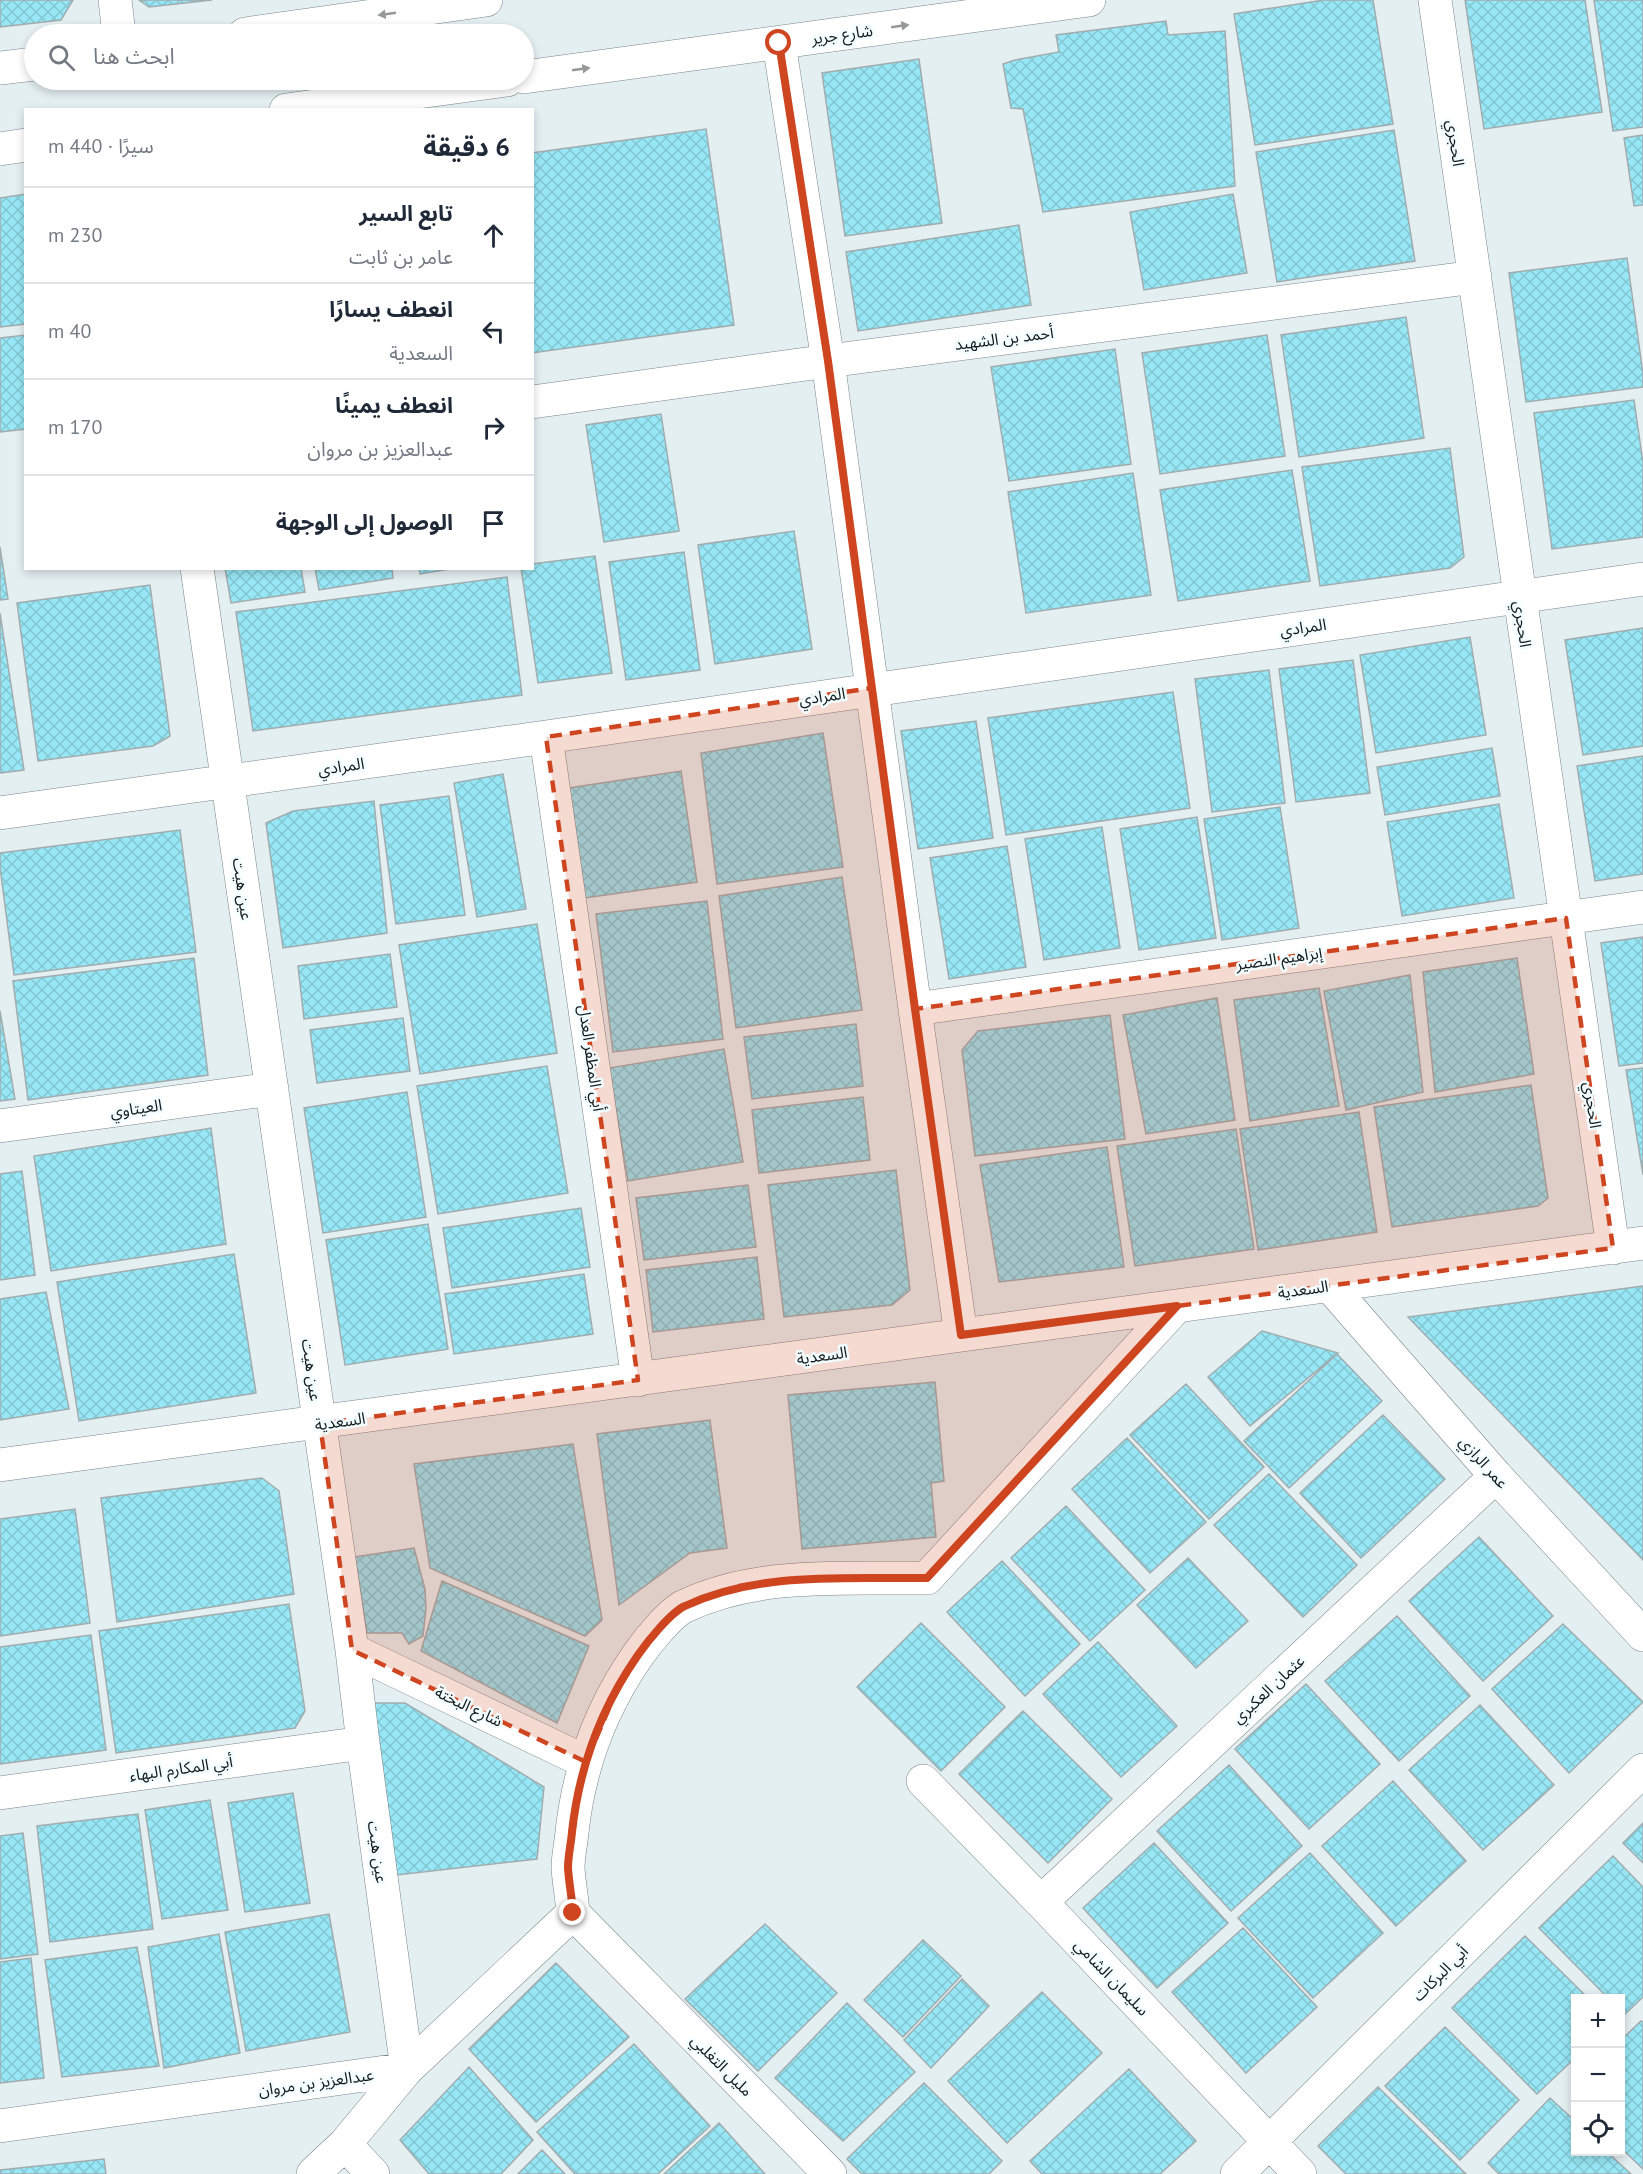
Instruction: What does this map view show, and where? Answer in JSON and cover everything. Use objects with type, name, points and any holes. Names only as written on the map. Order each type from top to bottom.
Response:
[{"type":"street","points":[[115,0],[118,24]]},
{"type":"street","points":[[309,24],[443,3],[486,0]]},
{"type":"street","name":"شارع جرير","points":[[534,76],[1089,0]]},
{"type":"street","name":"الحجري","points":[[1435,0],[1566,918],[1628,1245]]},
{"type":"street","points":[[779,43],[828,361],[961,1335]]},
{"type":"street","points":[[0,68],[24,65]]},
{"type":"street","points":[[301,108],[433,90]]},
{"type":"street","points":[[0,149],[24,146]]},
{"type":"street","name":"أحمد بن الشهيد","points":[[534,402],[1475,277]]},
{"type":"street","name":"عين هيت","points":[[197,570],[352,1650],[407,2069]]},
{"type":"street","name":"المرادي","points":[[0,813],[1643,579]]},
{"type":"street","name":"أبي المظفر العدل","points":[[546,737],[638,1380]]},
{"type":"street","name":"إبراهيم النصير","points":[[915,1009],[1643,907]]},
{"type":"street","name":"العيتاوي","points":[[0,1126],[272,1089]]},
{"type":"street","name":"السعدية","points":[[0,1465],[320,1424],[1628,1245]]},
{"type":"street","name":"عمر الرازي","points":[[1329,1286],[1496,1476],[1643,1635]]},
{"type":"street","points":[[313,2174],[345,2144],[407,2069],[573,1913],[568,1867],[577,1794],[601,1719],[622,1678],[648,1641],[682,1607],[738,1586],[802,1579],[927,1578],[1177,1306]]},
{"type":"street","name":"عثمان العكبري","points":[[1041,1902],[1496,1476]]},
{"type":"street","name":"شارع البختة","points":[[352,1650],[586,1762]]},
{"type":"street","name":"أبي المكارم البهاء","points":[[0,1793],[363,1743]]},
{"type":"street","name":"أبي البركات","points":[[1237,2174],[1643,1770]]},
{"type":"street","name":"سليمان الشامي","points":[[923,1781],[1300,2174]]},
{"type":"street","name":"مليل التغلبي","points":[[573,1913],[830,2174]]},
{"type":"street","name":"عبدالعزيز بن مروان","points":[[0,2126],[407,2069]]},
{"type":"street","points":[[345,2144],[373,2174]]},
{"type":"highlighted area","points":[[872,688],[915,1009],[1566,918],[1613,1248],[1177,1306],[927,1578],[802,1579],[738,1586],[682,1607],[648,1641],[622,1678],[586,1762],[352,1650],[320,1424],[638,1380],[546,737]]},
{"type":"building","points":[[0,0],[73,0],[61,20],[0,27]]},
{"type":"building","points":[[139,0],[212,0],[149,7]]},
{"type":"building","points":[[1324,0],[1373,0],[1393,124],[1255,145],[1234,14]]},
{"type":"building","points":[[1465,0],[1585,0],[1602,112],[1484,129]]},
{"type":"building","points":[[1594,0],[1643,0],[1643,127],[1613,131]]},
{"type":"building","points":[[1166,21],[1168,35],[1225,31],[1235,186],[1043,212],[1023,109],[1011,108],[1003,64],[1059,52],[1056,35]]},
{"type":"building","points":[[919,59],[942,223],[845,236],[822,73]]},
{"type":"building","points":[[706,129],[734,325],[534,353],[534,153]]},
{"type":"building","points":[[1394,130],[1415,261],[1277,282],[1256,152]]},
{"type":"building","points":[[1643,135],[1643,205],[1634,206],[1624,138]]},
{"type":"building","points":[[24,194],[24,324],[0,327],[0,198]]},
{"type":"building","points":[[1233,194],[1247,273],[1144,290],[1130,212]]},
{"type":"building","points":[[1019,225],[1031,305],[858,331],[846,252]]},
{"type":"building","points":[[1627,258],[1643,387],[1526,402],[1509,273]]},
{"type":"building","points":[[1406,317],[1424,438],[1299,457],[1281,335]]},
{"type":"building","points":[[24,335],[24,429],[0,432],[0,338]]},
{"type":"building","points":[[1267,335],[1285,456],[1160,474],[1142,353]]},
{"type":"building","points":[[1115,349],[1131,464],[1009,481],[991,367]]},
{"type":"building","points":[[1634,400],[1643,463],[1643,537],[1552,549],[1534,413]]},
{"type":"building","points":[[661,414],[679,531],[604,542],[586,425]]},
{"type":"building","points":[[1450,448],[1464,557],[1450,568],[1320,586],[1302,467]]},
{"type":"building","points":[[1292,470],[1310,581],[1178,601],[1160,490]]},
{"type":"building","points":[[1133,473],[1151,595],[1026,613],[1008,492]]},
{"type":"building","points":[[794,531],[812,649],[715,664],[698,545]]},
{"type":"building","points":[[0,547],[8,599],[0,600]]},
{"type":"building","points":[[684,552],[700,670],[626,680],[609,562]]},
{"type":"building","points":[[595,556],[612,673],[538,683],[521,570],[534,570],[534,564]]},
{"type":"building","points":[[225,570],[301,570],[305,592],[231,603]]},
{"type":"building","points":[[315,570],[392,570],[393,578],[319,590]]},
{"type":"building","points":[[419,570],[444,570],[420,574]]},
{"type":"building","points":[[507,577],[522,695],[253,731],[236,612]]},
{"type":"building","points":[[150,585],[170,736],[153,746],[38,761],[17,603]]},
{"type":"building","points":[[0,613],[24,770],[0,773]]},
{"type":"building","points":[[1643,628],[1643,746],[1583,755],[1565,640]]},
{"type":"building","points":[[1470,637],[1486,735],[1376,753],[1360,655]]},
{"type":"building","points":[[1353,660],[1370,793],[1296,802],[1279,669]]},
{"type":"building","points":[[1269,670],[1285,803],[1212,812],[1195,679]]},
{"type":"building","points":[[1173,692],[1190,808],[1006,835],[988,718]]},
{"type":"building","points":[[976,721],[993,838],[918,849],[901,731]]},
{"type":"building","points":[[823,733],[843,867],[717,884],[701,753]]},
{"type":"building","points":[[1492,748],[1500,796],[1385,815],[1377,767]]},
{"type":"building","points":[[1643,756],[1643,874],[1595,881],[1577,766]]},
{"type":"building","points":[[681,771],[697,882],[585,898],[569,788]]},
{"type":"building","points":[[503,774],[526,909],[477,917],[454,783]]},
{"type":"building","points":[[449,796],[465,915],[396,924],[380,805]]},
{"type":"building","points":[[374,801],[387,933],[283,948],[266,823],[293,811]]},
{"type":"building","points":[[1499,804],[1514,898],[1402,916],[1387,822]]},
{"type":"building","points":[[1280,807],[1299,928],[1222,940],[1204,819]]},
{"type":"building","points":[[1197,817],[1216,938],[1139,950],[1120,829]]},
{"type":"building","points":[[1102,827],[1120,948],[1044,960],[1025,839]]},
{"type":"building","points":[[180,830],[196,952],[14,975],[0,853]]},
{"type":"building","points":[[1007,846],[1026,967],[949,979],[930,858]]},
{"type":"building","points":[[842,877],[862,1010],[736,1028],[719,896]]},
{"type":"building","points":[[707,901],[723,1039],[613,1052],[596,914]]},
{"type":"building","points":[[537,924],[557,1053],[420,1074],[399,945]]},
{"type":"building","points":[[1643,937],[1643,1063],[1619,1066],[1601,943]]},
{"type":"building","points":[[390,954],[397,1007],[304,1019],[298,966]]},
{"type":"building","points":[[194,958],[208,1075],[28,1100],[13,981]]},
{"type":"building","points":[[1517,958],[1534,1074],[1435,1092],[1423,972]]},
{"type":"building","points":[[1410,975],[1423,1092],[1346,1110],[1324,991]]},
{"type":"building","points":[[1319,988],[1339,1106],[1250,1121],[1234,1000]]},
{"type":"building","points":[[1217,998],[1235,1120],[1146,1134],[1123,1015]]},
{"type":"building","points":[[0,1011],[15,1099],[0,1101]]},
{"type":"building","points":[[1110,1015],[1125,1139],[975,1156],[962,1050],[978,1031]]},
{"type":"building","points":[[403,1018],[410,1071],[317,1083],[310,1030]]},
{"type":"building","points":[[856,1024],[863,1086],[752,1099],[744,1037]]},
{"type":"building","points":[[724,1049],[743,1162],[628,1181],[609,1068]]},
{"type":"building","points":[[547,1066],[568,1193],[438,1214],[417,1086]]},
{"type":"building","points":[[1643,1068],[1643,1175],[1626,1070]]},
{"type":"building","points":[[1531,1085],[1548,1198],[1538,1206],[1392,1227],[1374,1107]]},
{"type":"building","points":[[407,1092],[426,1217],[323,1233],[304,1108]]},
{"type":"building","points":[[863,1097],[870,1160],[759,1173],[752,1110]]},
{"type":"building","points":[[1359,1112],[1377,1232],[1258,1250],[1240,1129]]},
{"type":"building","points":[[211,1128],[226,1244],[51,1271],[34,1156]]},
{"type":"building","points":[[1236,1129],[1254,1249],[1135,1266],[1117,1146]]},
{"type":"building","points":[[1107,1147],[1124,1267],[999,1282],[980,1165]]},
{"type":"building","points":[[896,1170],[910,1290],[892,1305],[784,1317],[768,1185]]},
{"type":"building","points":[[22,1171],[35,1275],[0,1280],[0,1174]]},
{"type":"building","points":[[748,1185],[756,1247],[644,1260],[636,1198]]},
{"type":"building","points":[[581,1208],[590,1267],[452,1288],[443,1228]]},
{"type":"building","points":[[428,1224],[448,1349],[345,1365],[326,1240]]},
{"type":"building","points":[[234,1254],[256,1393],[79,1421],[57,1282]]},
{"type":"building","points":[[757,1257],[764,1319],[653,1332],[646,1270]]},
{"type":"building","points":[[584,1274],[593,1334],[454,1354],[445,1294]]},
{"type":"building","points":[[1643,1286],[1643,1560],[1408,1317]]},
{"type":"building","points":[[46,1292],[69,1409],[0,1420],[0,1299]]},
{"type":"building","points":[[1262,1331],[1338,1353],[1250,1426],[1208,1377]]},
{"type":"building","points":[[1337,1354],[1382,1401],[1289,1488],[1244,1441]]},
{"type":"building","points":[[935,1382],[944,1481],[931,1483],[936,1537],[802,1549],[788,1395]]},
{"type":"building","points":[[1186,1384],[1264,1467],[1209,1519],[1130,1435]]},
{"type":"building","points":[[1383,1415],[1445,1479],[1361,1558],[1300,1493]]},
{"type":"building","points":[[710,1420],[727,1548],[690,1553],[619,1605],[597,1434]]},
{"type":"building","points":[[1127,1438],[1206,1522],[1150,1573],[1072,1489]]},
{"type":"building","points":[[573,1444],[602,1620],[585,1636],[430,1568],[414,1464]]},
{"type":"building","points":[[1269,1474],[1357,1565],[1303,1617],[1214,1525]]},
{"type":"building","points":[[262,1478],[279,1491],[294,1594],[117,1622],[101,1498]]},
{"type":"building","points":[[1066,1506],[1145,1590],[1090,1641],[1011,1558]]},
{"type":"building","points":[[75,1509],[90,1623],[0,1636],[0,1519]]},
{"type":"building","points":[[1479,1537],[1553,1616],[1483,1681],[1409,1601]]},
{"type":"building","points":[[414,1548],[425,1589],[426,1608],[423,1636],[409,1644],[402,1633],[367,1633],[355,1557]]},
{"type":"building","points":[[1188,1558],[1248,1621],[1196,1668],[1137,1605]]},
{"type":"building","points":[[1002,1561],[1080,1644],[1025,1696],[947,1612]]},
{"type":"building","points":[[442,1581],[589,1646],[557,1723],[421,1651]]},
{"type":"building","points":[[289,1604],[305,1711],[295,1728],[116,1753],[99,1631]]},
{"type":"building","points":[[1397,1616],[1470,1696],[1399,1761],[1325,1681]]},
{"type":"building","points":[[921,1623],[1005,1707],[941,1771],[857,1687]]},
{"type":"building","points":[[1563,1624],[1643,1702],[1569,1773],[1492,1689]]},
{"type":"building","points":[[91,1635],[106,1750],[0,1764],[0,1647]]},
{"type":"building","points":[[1098,1642],[1177,1726],[1121,1777],[1043,1694]]},
{"type":"building","points":[[1306,1684],[1380,1764],[1309,1829],[1235,1749]]},
{"type":"building","points":[[374,1703],[405,1703],[544,1787],[537,1859],[397,1875]]},
{"type":"building","points":[[1480,1705],[1554,1785],[1483,1850],[1409,1770]]},
{"type":"building","points":[[1023,1711],[1112,1799],[1048,1863],[959,1774]]},
{"type":"building","points":[[1229,1765],[1302,1846],[1231,1911],[1157,1831]]},
{"type":"building","points":[[1393,1781],[1466,1861],[1396,1926],[1322,1846]]},
{"type":"building","points":[[293,1793],[310,1903],[245,1912],[228,1803]]},
{"type":"building","points":[[210,1800],[228,1910],[162,1919],[145,1810]]},
{"type":"building","points":[[138,1814],[153,1929],[50,1942],[37,1826]]},
{"type":"building","points":[[1643,1823],[1643,1863],[1623,1843]]},
{"type":"building","points":[[23,1833],[38,1954],[0,1959],[0,1836]]},
{"type":"building","points":[[1154,1843],[1228,1923],[1157,1988],[1083,1908]]},
{"type":"building","points":[[1310,1853],[1383,1933],[1313,1998],[1238,1918]]},
{"type":"building","points":[[1613,1856],[1643,1887],[1643,1997],[1625,2014],[1625,1994],[1604,1994],[1539,1928]]},
{"type":"building","points":[[329,1914],[350,2032],[246,2051],[225,1932]]},
{"type":"building","points":[[765,1924],[837,1993],[758,2071],[685,1999]]},
{"type":"building","points":[[1243,1928],[1317,2007],[1246,2073],[1172,1992]]},
{"type":"building","points":[[219,1934],[240,2053],[164,2068],[148,1947]]},
{"type":"building","points":[[1525,1936],[1584,1994],[1571,1994],[1571,2062],[1537,2094],[1452,2008]]},
{"type":"building","points":[[923,1940],[961,1976],[903,2037],[864,2000]]},
{"type":"building","points":[[137,1947],[159,2066],[62,2077],[45,1960]]},
{"type":"building","points":[[31,1958],[44,2078],[0,2083],[0,1962]]},
{"type":"building","points":[[556,1963],[629,2037],[536,2122],[469,2049]]},
{"type":"building","points":[[962,1979],[989,2006],[931,2068],[904,2040]]},
{"type":"building","points":[[1042,1992],[1102,2053],[1007,2143],[948,2081]]},
{"type":"building","points":[[847,2003],[915,2072],[843,2141],[775,2078]]},
{"type":"building","points":[[1641,2021],[1643,2022],[1643,2169],[1625,2152],[1625,2036]]},
{"type":"building","points":[[1445,2027],[1519,2100],[1460,2160],[1385,2086]]},
{"type":"building","points":[[634,2044],[710,2126],[658,2174],[575,2174],[537,2132]]},
{"type":"building","points":[[469,2067],[533,2140],[501,2174],[429,2174],[400,2140]]},
{"type":"building","points":[[1129,2069],[1196,2141],[1160,2174],[1042,2174],[1030,2161]]},
{"type":"building","points":[[924,2083],[1002,2161],[989,2174],[862,2174],[847,2159]]},
{"type":"building","points":[[1378,2087],[1466,2174],[1346,2174],[1318,2146]]},
{"type":"building","points":[[1550,2098],[1571,2117],[1571,2156],[1611,2156],[1631,2174],[1499,2174],[1488,2163]]},
{"type":"building","points":[[719,2123],[765,2174],[664,2174]]},
{"type":"building","points":[[542,2150],[565,2174],[518,2174]]},
{"type":"building","points":[[104,2159],[106,2174],[0,2174],[0,2170]]},
{"type":"route","points":[[573,1913],[568,1867],[577,1794],[601,1719],[622,1678],[648,1641],[682,1607],[738,1586],[802,1579],[927,1578],[1177,1306],[961,1335],[828,361],[779,43]]}]
